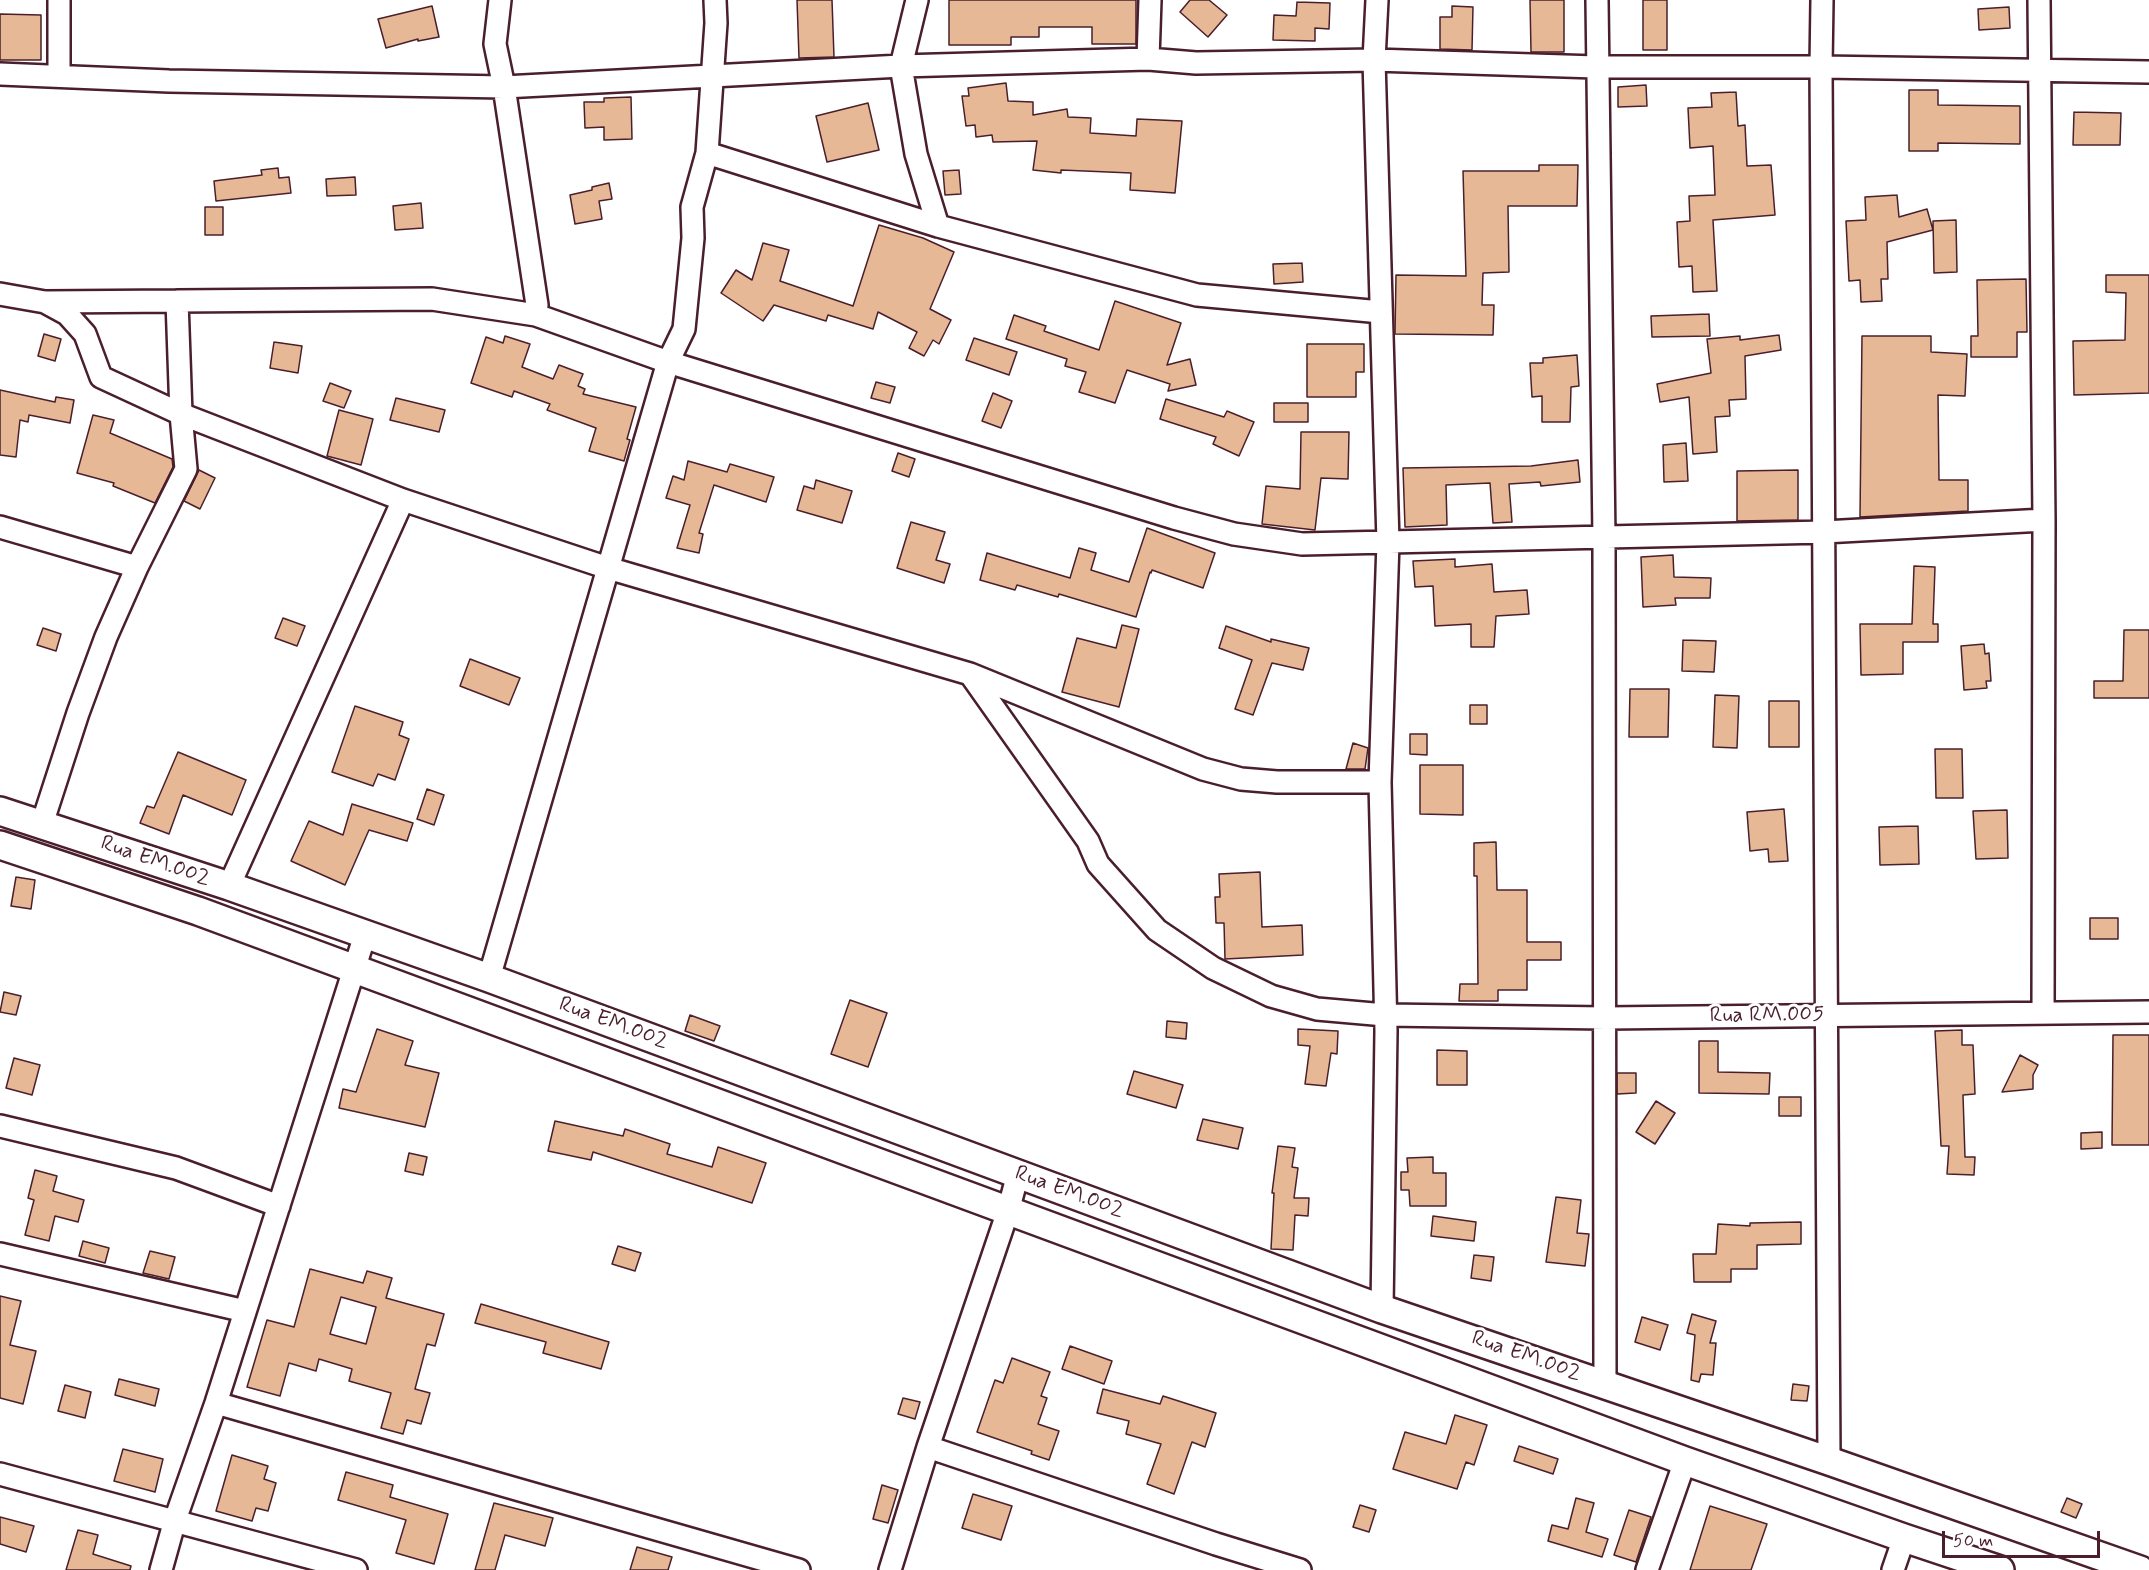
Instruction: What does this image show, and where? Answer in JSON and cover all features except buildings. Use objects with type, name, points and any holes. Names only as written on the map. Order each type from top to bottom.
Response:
[{"type":"street","points":[[59,0],[59,75]]},
{"type":"street","points":[[500,0],[495,45],[504,87],[537,305],[536,315]]},
{"type":"street","points":[[489,978],[668,362],[684,329],[693,238],[692,207],[707,153],[713,75],[715,0]]},
{"type":"street","points":[[917,0],[901,66],[916,154],[938,226]]},
{"type":"street","points":[[1148,59],[1150,0]]},
{"type":"street","points":[[1377,0],[1374,60],[1388,542],[1380,782],[1385,1015],[1382,1309]]},
{"type":"street","points":[[1597,0],[1596,67],[1604,538],[1605,1384]]},
{"type":"street","points":[[1822,0],[1829,1461]]},
{"type":"street","points":[[2039,0],[2044,520],[2043,1013]]},
{"type":"street","points":[[0,74],[169,81],[504,87],[901,66],[1148,59],[1196,63],[1374,60],[1596,67],[1821,67],[2149,72]]},
{"type":"street","points":[[707,153],[938,226],[1197,295],[1381,312]]},
{"type":"street","points":[[0,294],[45,302],[432,299],[536,315],[668,362],[1163,514],[1234,534],[1302,544],[1824,532],[2044,520]]},
{"type":"street","points":[[42,824],[106,637],[137,567],[186,469],[181,414],[177,301]]},
{"type":"street","points":[[45,302],[67,314],[85,334],[101,377],[181,414],[403,500],[608,568],[970,674],[1203,769],[1241,779],[1268,781],[1380,782]]},
{"type":"street","points":[[229,886],[403,500]]},
{"type":"street","points":[[0,527],[137,567]]},
{"type":"street","name":"Rua RM.005","points":[[970,674],[1088,842],[1098,864],[1157,930],[1213,968],[1271,996],[1317,1009],[1385,1015],[1606,1018],[2149,1012]]},
{"type":"street","name":"Rua EM.002","points":[[0,811],[229,886],[489,978],[1382,1309],[1829,1461],[2140,1570]]},
{"type":"street","name":"Rua EM.002","points":[[0,845],[198,910],[1685,1461],[2000,1570]]},
{"type":"street","points":[[161,1570],[175,1520],[216,1403],[366,935]]},
{"type":"street","points":[[0,1126],[177,1168],[279,1206]]},
{"type":"street","points":[[890,1570],[928,1447],[1008,1211],[1018,1174]]},
{"type":"street","points":[[0,1254],[245,1311]]},
{"type":"street","points":[[216,1403],[799,1570]]},
{"type":"street","points":[[928,1447],[1300,1570]]},
{"type":"street","points":[[1647,1570],[1685,1461]]},
{"type":"street","points":[[0,1474],[356,1570]]},
{"type":"street","points":[[1893,1570],[1904,1538]]}]
